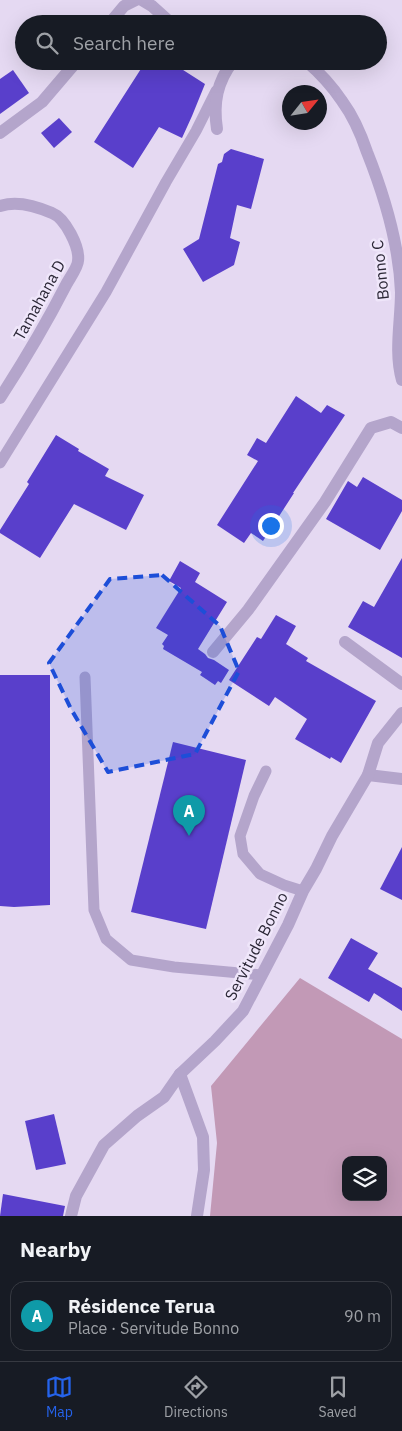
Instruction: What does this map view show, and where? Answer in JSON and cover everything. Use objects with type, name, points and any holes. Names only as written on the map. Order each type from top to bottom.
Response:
[{"type":"street","points":[[116,15],[124,6],[136,0]]},
{"type":"street","points":[[142,0],[162,15]]},
{"type":"street","points":[[0,133],[42,102],[69,70]]},
{"type":"street","points":[[217,129],[214,111],[222,79],[228,70]]},
{"type":"street","name":"Bonno C","points":[[315,70],[344,102],[359,130],[391,220],[399,260],[401,294],[399,370],[402,380]]},
{"type":"street","name":"Tamahana D","points":[[0,206],[8,203],[36,206],[56,214],[76,242],[79,262],[29,352],[0,398]]},
{"type":"street","points":[[213,652],[248,610],[325,502],[370,428],[391,422],[402,428]]},
{"type":"street","points":[[345,642],[402,684]]},
{"type":"street","name":"Servitude Bonno","points":[[72,1216],[76,1196],[104,1145],[137,1116],[164,1097],[180,1074],[243,1011],[332,836],[368,775],[378,742],[402,713]]},
{"type":"street","points":[[368,775],[402,779]]},
{"type":"street","points":[[180,1074],[203,1137],[204,1170],[197,1216]]},
{"type":"lane","points":[[0,463],[106,292],[196,131],[222,79]]},
{"type":"lane","points":[[85,677],[94,910],[106,940],[131,960],[174,967],[261,975]]},
{"type":"lane","points":[[266,771],[254,796],[240,836],[243,854],[260,874],[303,891]]},
{"type":"highlighted area","points":[[162,575],[220,626],[239,671],[195,754],[108,772],[71,709],[49,663],[110,579]]},
{"type":"shaded area","points":[[300,978],[402,1039],[402,1216],[210,1216],[217,1143],[211,1086]]},
{"type":"building","points":[[13,70],[29,93],[0,114],[0,79]]},
{"type":"building","points":[[140,70],[183,70],[205,84],[182,138],[159,127],[133,168],[94,142]]},
{"type":"building","points":[[59,118],[72,132],[54,148],[41,133]]},
{"type":"building","points":[[231,149],[264,159],[251,209],[237,205],[230,238],[240,242],[234,265],[203,282],[183,249],[199,239],[218,164],[222,162],[224,154]]},
{"type":"building","points":[[296,396],[321,413],[327,405],[345,415],[263,541],[251,533],[244,543],[217,525],[258,461],[247,455],[257,438],[266,443]]},
{"type":"building","points":[[56,435],[79,449],[78,451],[109,469],[105,476],[144,495],[126,530],[74,504],[40,558],[0,533],[0,530],[29,484],[27,482]]},
{"type":"building","points":[[363,477],[402,500],[402,511],[380,550],[326,519],[348,481],[357,487]]},
{"type":"building","points":[[402,558],[402,658],[348,627],[363,601],[374,607]]},
{"type":"building","points":[[180,561],[200,573],[195,582],[227,602],[198,649],[208,658],[229,670],[221,683],[218,681],[215,685],[200,675],[202,672],[163,649],[164,646],[162,644],[168,635],[156,628],[181,588],[169,581]]},
{"type":"building","points":[[276,615],[296,626],[286,644],[308,658],[306,661],[376,701],[341,763],[331,757],[330,759],[295,739],[307,719],[275,697],[269,706],[229,680],[257,637],[261,639]]},
{"type":"building","points":[[0,675],[50,675],[50,905],[0,906]]},
{"type":"building","points":[[173,742],[246,760],[206,929],[131,912]]},
{"type":"building","points":[[402,847],[402,900],[380,889]]},
{"type":"building","points":[[351,938],[378,953],[368,969],[402,988],[402,1011],[374,993],[369,1002],[328,978]]},
{"type":"building","points":[[54,1114],[66,1164],[36,1170],[25,1121]]},
{"type":"building","points":[[3,1194],[65,1206],[63,1216],[0,1216]]},
{"type":"place","name":"Résidence Terua","points":[[189,836]]}]
